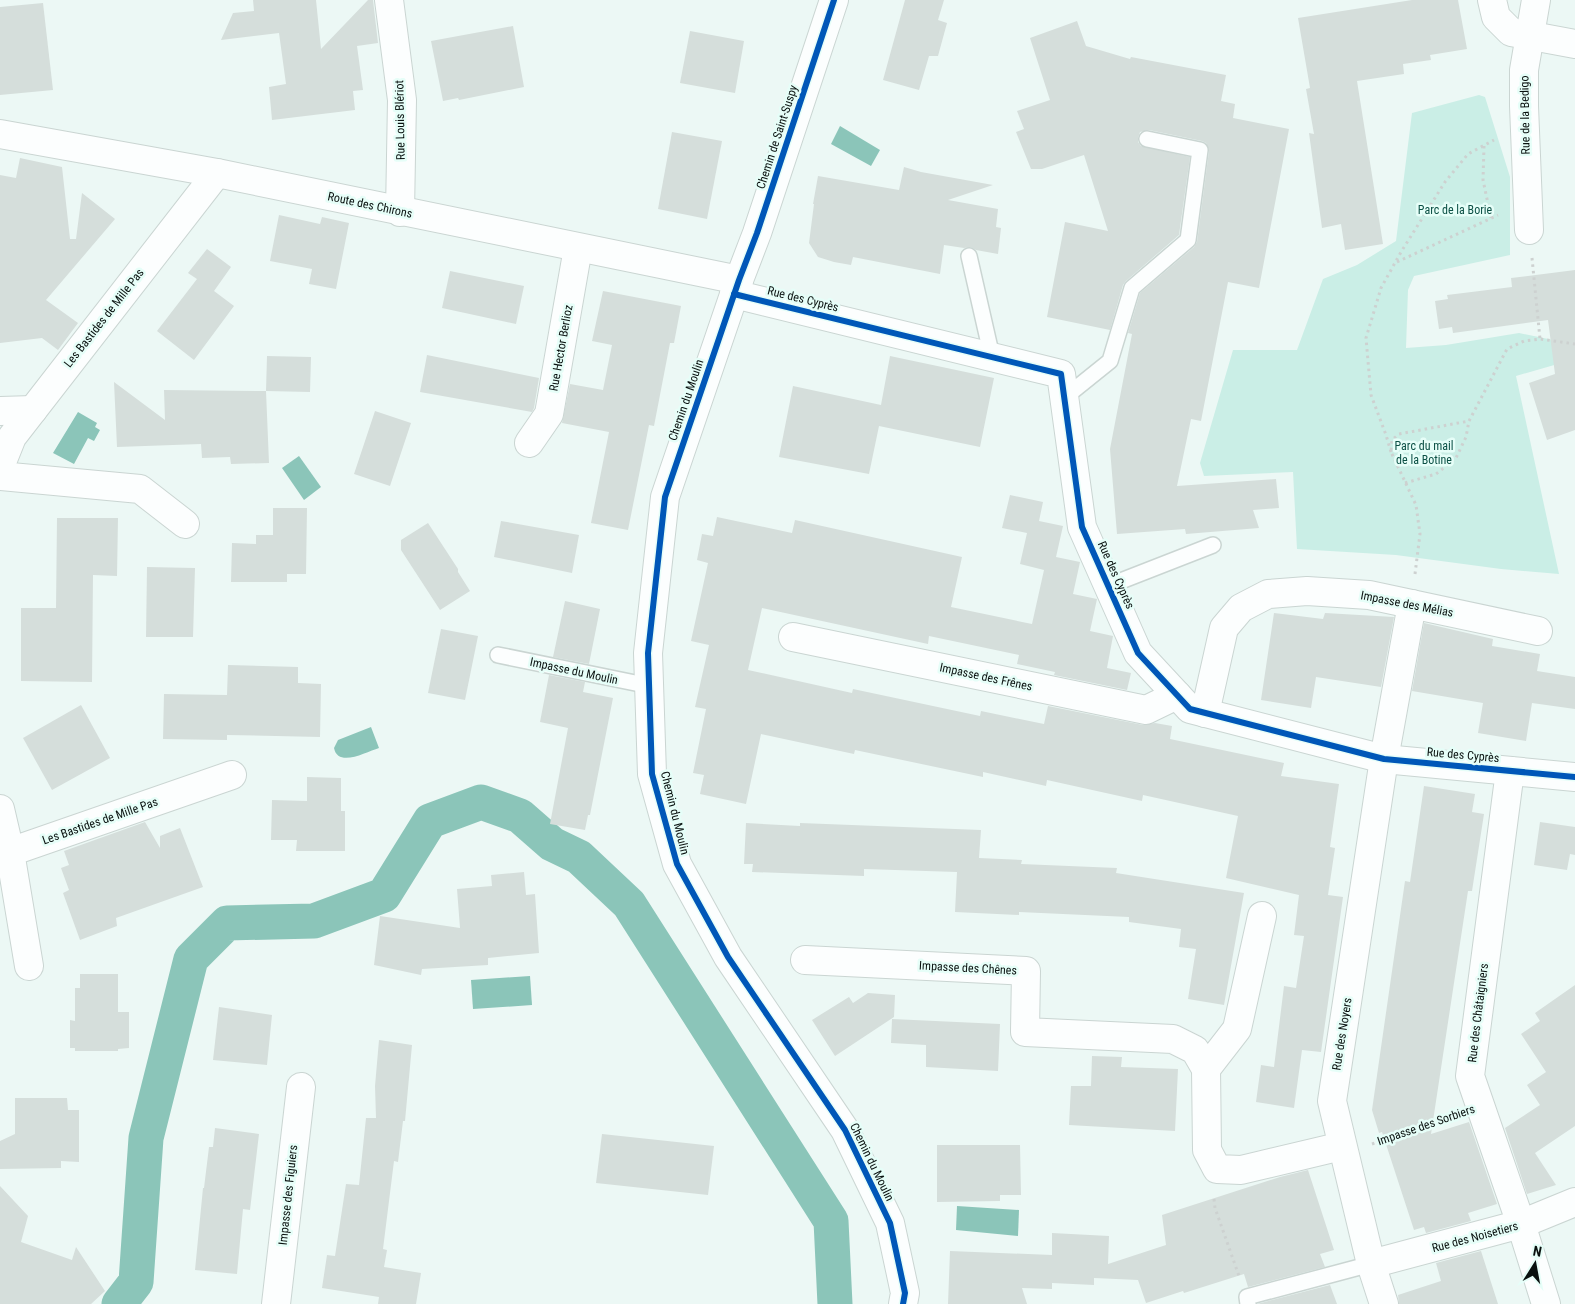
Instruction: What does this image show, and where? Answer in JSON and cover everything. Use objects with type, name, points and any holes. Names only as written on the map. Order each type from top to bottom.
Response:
[{"type":"street","name":"Rue Louis Blériot","points":[[389,0],[402,100],[400,212]]},
{"type":"street","name":"Chemin de Saint-Suspy","points":[[736,287],[757,233],[834,0]]},
{"type":"street","points":[[1492,0],[1496,18],[1511,32],[1575,44]]},
{"type":"street","name":"Rue de la Bedigo","points":[[1529,230],[1524,122],[1524,70],[1536,0]]},
{"type":"street","name":"Route des Chirons","points":[[0,134],[216,173],[578,248],[736,287]]},
{"type":"street","name":"Les Bastides de Mille Pas","points":[[0,467],[12,437],[216,173]]},
{"type":"street","name":"Rue Hector Berlioz","points":[[529,443],[549,414],[578,248]]},
{"type":"street","name":"Rue des Cyprès","points":[[736,287],[1061,374],[1082,527],[1138,653],[1190,709],[1384,759],[1575,777]]},
{"type":"street","name":"Chemin du Moulin","points":[[736,287],[665,497],[648,653],[652,774],[677,864],[728,957],[845,1130],[890,1223],[905,1293],[903,1304]]},
{"type":"street","points":[[0,411],[33,410]]},
{"type":"street","points":[[0,476],[140,489],[185,524]]},
{"type":"street","name":"Impasse des Mélias","points":[[1204,713],[1224,628],[1241,608],[1268,594],[1307,591],[1369,595],[1538,632]]},
{"type":"street","name":"Rue des Noyers","points":[[1384,1304],[1372,1264],[1332,1101],[1384,759],[1412,604]]},
{"type":"street","name":"Impasse des Frênes","points":[[793,637],[1146,710],[1176,695]]},
{"type":"street","name":"Rue des Châtaigniers","points":[[1510,771],[1470,1076],[1521,1224],[1546,1304]]},
{"type":"street","name":"Les Bastides de Mille Pas","points":[[10,852],[232,775]]},
{"type":"street","points":[[0,809],[10,852],[29,966]]},
{"type":"street","points":[[1262,916],[1237,1028],[1206,1068],[1207,1150],[1217,1169],[1241,1170],[1342,1146]]},
{"type":"street","name":"Impasse des Chênes","points":[[805,960],[1026,971],[1024,1032],[1174,1039],[1195,1050],[1206,1068]]},
{"type":"street","name":"Impasse des Figuiers","points":[[276,1304],[300,1087]]},
{"type":"street","name":"Rue des Noisetiers","points":[[1372,1264],[1521,1224],[1575,1202]]},
{"type":"lane","points":[[1064,398],[1110,361],[1132,288],[1188,240],[1200,150],[1147,139]]},
{"type":"lane","points":[[970,256],[992,357]]},
{"type":"lane","points":[[1108,586],[1213,545]]},
{"type":"lane","name":"Impasse du Moulin","points":[[498,655],[650,686]]},
{"type":"lane","points":[[1247,1301],[1372,1264]]},
{"type":"path","points":[[1412,604],[1420,534],[1416,505],[1391,452],[1371,396],[1366,338],[1381,288],[1445,182],[1468,154],[1524,122]]},
{"type":"path","points":[[1484,145],[1483,180],[1491,218]]},
{"type":"path","points":[[1396,262],[1528,201]]},
{"type":"path","points":[[1529,230],[1540,339]]},
{"type":"path","points":[[1405,483],[1436,474],[1456,458],[1466,437],[1469,421],[1507,349],[1524,341],[1540,339],[1575,344]]},
{"type":"path","points":[[1391,452],[1392,440],[1399,434],[1469,421]]},
{"type":"path","points":[[1217,1169],[1213,1184],[1215,1208],[1247,1301]]},
{"type":"green space","name":"Parc du mail de la Botine","points":[[1479,95],[1485,97],[1510,177],[1510,255],[1414,276],[1408,290],[1406,348],[1446,345],[1519,333],[1568,343],[1575,359],[1516,376],[1559,574],[1501,569],[1396,555],[1297,549],[1293,472],[1204,476],[1200,463],[1233,350],[1297,350],[1323,279],[1357,265],[1396,241],[1412,113]]},
{"type":"shaded area","points":[[840,126],[880,150],[871,166],[831,144]]},
{"type":"shaded area","points":[[78,412],[97,423],[95,427],[100,430],[94,441],[88,438],[74,464],[53,453]]},
{"type":"shaded area","points":[[299,456],[321,487],[304,500],[282,468]]},
{"type":"shaded area","points":[[371,727],[379,748],[347,758],[337,754],[334,748],[338,740]]},
{"type":"shaded area","points":[[530,976],[532,1005],[473,1009],[471,980]]},
{"type":"shaded area","points":[[957,1206],[1019,1210],[1018,1236],[956,1230]]},
{"type":"building","points":[[253,0],[316,0],[321,49],[368,0],[373,0],[378,43],[357,46],[363,90],[353,91],[355,110],[272,120],[269,87],[286,84],[279,33],[221,40],[233,13],[254,11]]},
{"type":"building","points":[[905,0],[944,0],[938,20],[947,23],[938,56],[929,56],[919,90],[883,80]]},
{"type":"building","points":[[1412,0],[1458,0],[1467,49],[1430,55],[1431,60],[1403,64],[1404,74],[1357,81],[1383,244],[1345,250],[1341,224],[1322,228],[1309,133],[1314,134],[1306,89],[1310,88],[1298,18]]},
{"type":"building","points":[[43,3],[53,90],[0,95],[0,7]]},
{"type":"building","points":[[1077,21],[1086,46],[1130,59],[1131,57],[1226,75],[1221,101],[1235,104],[1233,118],[1289,129],[1259,288],[1228,282],[1201,421],[1191,419],[1177,486],[1276,479],[1279,508],[1253,510],[1259,528],[1186,534],[1185,529],[1117,534],[1110,449],[1132,334],[1128,333],[1140,293],[1194,247],[1197,242],[1209,151],[1206,143],[1202,141],[1149,130],[1140,132],[1138,142],[1141,146],[1190,157],[1179,235],[1123,285],[1110,330],[1047,317],[1065,222],[1108,231],[1084,155],[1042,169],[1031,169],[1016,132],[1024,129],[1017,111],[1050,100],[1030,38]]},
{"type":"building","points":[[513,26],[524,87],[459,100],[458,98],[443,101],[431,41]]},
{"type":"building","points":[[690,31],[744,41],[735,93],[680,83]]},
{"type":"building","points":[[672,132],[722,141],[707,219],[658,209]]},
{"type":"building","points":[[20,158],[62,167],[70,239],[76,239],[82,193],[115,219],[46,300],[78,323],[58,350],[42,338],[0,343],[0,175],[16,178]]},
{"type":"building","points":[[904,167],[921,172],[993,185],[948,200],[998,209],[996,227],[1001,228],[998,254],[976,250],[971,247],[964,248],[944,245],[940,274],[853,257],[851,265],[818,257],[809,243],[818,176],[899,190]]},
{"type":"building","points":[[279,215],[320,224],[322,217],[349,223],[336,289],[309,284],[312,269],[270,261]]},
{"type":"building","points":[[207,249],[231,267],[214,291],[234,306],[194,360],[157,331],[197,279],[188,273]]},
{"type":"building","points":[[1575,270],[1575,430],[1547,440],[1529,383],[1555,374],[1548,320],[1453,333],[1452,327],[1439,329],[1435,301],[1448,299],[1447,295],[1512,287],[1511,278]]},
{"type":"building","points":[[450,271],[524,286],[516,324],[442,308]]},
{"type":"building","points":[[603,291],[681,306],[674,343],[670,343],[654,426],[649,425],[628,530],[591,523],[609,432],[562,423],[570,384],[603,390],[612,345],[592,341]]},
{"type":"building","points":[[427,355],[539,378],[532,412],[420,392]]},
{"type":"building","points":[[267,356],[311,357],[310,392],[266,391]]},
{"type":"building","points":[[890,356],[994,378],[980,447],[879,426],[869,474],[779,457],[793,386],[881,405]]},
{"type":"building","points":[[114,382],[165,420],[164,390],[266,391],[269,463],[231,464],[230,457],[202,458],[201,444],[117,447]]},
{"type":"building","points":[[375,411],[411,423],[390,486],[354,474]]},
{"type":"building","points":[[1010,495],[1043,502],[1039,521],[1063,526],[1056,557],[1080,562],[1073,594],[1097,599],[1090,631],[1113,636],[1107,668],[1131,673],[1127,690],[1054,675],[1055,672],[1017,664],[1019,655],[929,636],[928,644],[762,608],[748,670],[852,693],[853,689],[980,716],[981,711],[1044,724],[1048,706],[1143,725],[1155,723],[1172,726],[1170,739],[1284,763],[1281,776],[1339,784],[1330,847],[1335,848],[1328,895],[1343,897],[1321,1052],[1302,1050],[1294,1108],[1256,1102],[1261,1065],[1274,1067],[1284,986],[1296,988],[1304,936],[1294,935],[1299,895],[1226,878],[1238,816],[1143,795],[1142,801],[1047,780],[1046,786],[983,772],[983,777],[855,750],[854,754],[761,734],[746,804],[700,794],[704,775],[693,773],[706,709],[695,707],[709,645],[691,641],[708,563],[697,560],[702,534],[713,536],[717,517],[792,533],[795,520],[962,557],[951,607],[1032,624],[1044,570],[1020,564],[1027,533],[1002,528]]},
{"type":"building","points":[[273,508],[307,508],[306,574],[287,574],[287,582],[231,582],[232,543],[256,544],[256,535],[273,535]]},
{"type":"building","points":[[57,518],[118,518],[117,576],[93,575],[92,682],[21,681],[21,608],[56,608]]},
{"type":"building","points":[[501,521],[579,535],[572,573],[494,557]]},
{"type":"building","points":[[428,523],[470,591],[440,610],[401,550],[401,540]]},
{"type":"building","points":[[147,567],[195,568],[193,637],[146,637]]},
{"type":"building","points":[[565,601],[600,609],[589,664],[553,657]]},
{"type":"building","points":[[1274,613],[1323,619],[1325,613],[1394,617],[1381,687],[1316,677],[1311,708],[1261,700]]},
{"type":"building","points":[[1424,623],[1493,639],[1492,646],[1540,654],[1537,671],[1575,677],[1575,709],[1532,703],[1526,741],[1478,733],[1483,703],[1412,691]]},
{"type":"building","points":[[441,629],[478,636],[465,700],[428,693]]},
{"type":"building","points":[[228,665],[298,667],[298,683],[321,684],[320,737],[227,735],[227,740],[163,739],[164,694],[227,695]]},
{"type":"building","points":[[549,675],[585,682],[583,692],[613,698],[590,815],[588,815],[585,830],[550,824],[568,728],[540,722]]},
{"type":"building","points":[[81,705],[110,758],[52,790],[23,738]]},
{"type":"building","points":[[307,777],[341,778],[341,811],[345,811],[345,851],[296,851],[297,840],[271,840],[272,800],[307,801]]},
{"type":"building","points":[[1424,786],[1475,794],[1472,812],[1484,814],[1472,891],[1468,891],[1431,1134],[1469,1122],[1497,1204],[1468,1213],[1471,1221],[1426,1233],[1424,1227],[1414,1230],[1382,1132],[1379,1133],[1372,1110],[1405,881],[1410,882]]},
{"type":"building","points":[[145,822],[160,848],[160,836],[180,828],[203,887],[116,918],[117,926],[80,940],[63,893],[69,890],[61,868],[69,865],[64,851]]},
{"type":"building","points":[[1540,822],[1575,827],[1575,855],[1570,854],[1567,870],[1534,865]]},
{"type":"building","points":[[746,823],[800,826],[800,823],[981,830],[979,858],[1022,860],[1021,864],[1117,868],[1116,873],[1244,893],[1224,1005],[1188,999],[1196,949],[1179,947],[1181,929],[1129,922],[1129,917],[1019,912],[1019,915],[955,912],[957,872],[864,869],[864,876],[752,872],[753,864],[744,864]]},
{"type":"building","points":[[524,872],[526,895],[535,894],[539,953],[488,958],[488,965],[422,969],[421,975],[374,965],[380,916],[460,928],[457,889],[492,886],[491,875]]},
{"type":"building","points":[[80,974],[118,974],[118,1012],[129,1012],[129,1048],[118,1049],[118,1051],[75,1051],[75,1048],[70,1048],[70,1020],[75,1021],[75,988],[80,988]]},
{"type":"building","points":[[1575,985],[1575,1126],[1535,1153],[1556,1185],[1527,1194],[1505,1128],[1540,1105],[1527,1085],[1546,1072],[1521,1034],[1540,1021],[1535,1013]]},
{"type":"building","points":[[868,993],[895,995],[894,1017],[835,1056],[812,1020],[849,997],[853,1003]]},
{"type":"building","points":[[219,1007],[272,1015],[267,1065],[213,1060]]},
{"type":"building","points":[[892,1019],[1000,1024],[998,1071],[926,1067],[926,1045],[891,1043]]},
{"type":"building","points":[[379,1040],[412,1045],[405,1121],[403,1121],[398,1162],[394,1161],[383,1249],[387,1250],[384,1267],[421,1273],[416,1304],[378,1304],[379,1297],[322,1288],[327,1255],[335,1256],[346,1184],[359,1185],[366,1118],[376,1118],[375,1086]]},
{"type":"building","points":[[1092,1056],[1122,1057],[1121,1067],[1178,1069],[1175,1131],[1069,1125],[1071,1086],[1091,1086]]},
{"type":"building","points":[[15,1098],[67,1098],[68,1110],[79,1110],[79,1162],[61,1161],[61,1168],[0,1169],[0,1141],[15,1134]]},
{"type":"building","points":[[215,1128],[259,1134],[250,1210],[243,1209],[237,1274],[195,1270],[203,1188],[209,1147],[213,1147]]},
{"type":"building","points":[[602,1134],[714,1146],[708,1195],[596,1183]]},
{"type":"building","points":[[937,1145],[1020,1145],[1021,1195],[1000,1195],[1000,1201],[937,1202]]},
{"type":"building","points":[[1308,1170],[1334,1250],[1320,1254],[1325,1267],[1248,1287],[1244,1274],[1146,1303],[1138,1280],[1094,1278],[1094,1285],[1052,1283],[1052,1289],[1022,1288],[1027,1304],[948,1304],[950,1251],[1052,1255],[1052,1233],[1109,1236],[1108,1264],[1166,1245],[1162,1215],[1280,1177]]},
{"type":"building","points":[[0,1186],[28,1216],[21,1242],[72,1260],[76,1247],[105,1291],[91,1304],[0,1304]]},
{"type":"building","points":[[1481,1251],[1498,1304],[1399,1304],[1398,1295],[1441,1281],[1436,1263]]},
{"type":"building","points":[[1330,1285],[1337,1304],[1257,1304]]},
{"type":"waterway","points":[[119,1304],[136,1282],[146,1138],[191,959],[227,923],[314,921],[384,895],[430,821],[481,802],[520,816],[552,844],[579,857],[629,904],[831,1221],[835,1304]]},
{"type":"cycle path","points":[[834,0],[757,233],[739,280],[665,497],[648,653],[652,774],[677,864],[728,957],[845,1130],[890,1223],[905,1293],[903,1304]]},
{"type":"cycle path","points":[[734,294],[1061,374],[1082,527],[1138,653],[1190,709],[1384,759],[1575,777]]},
{"type":"park label","name":"Parc de la Borie","points":[[1455,210]]}]
